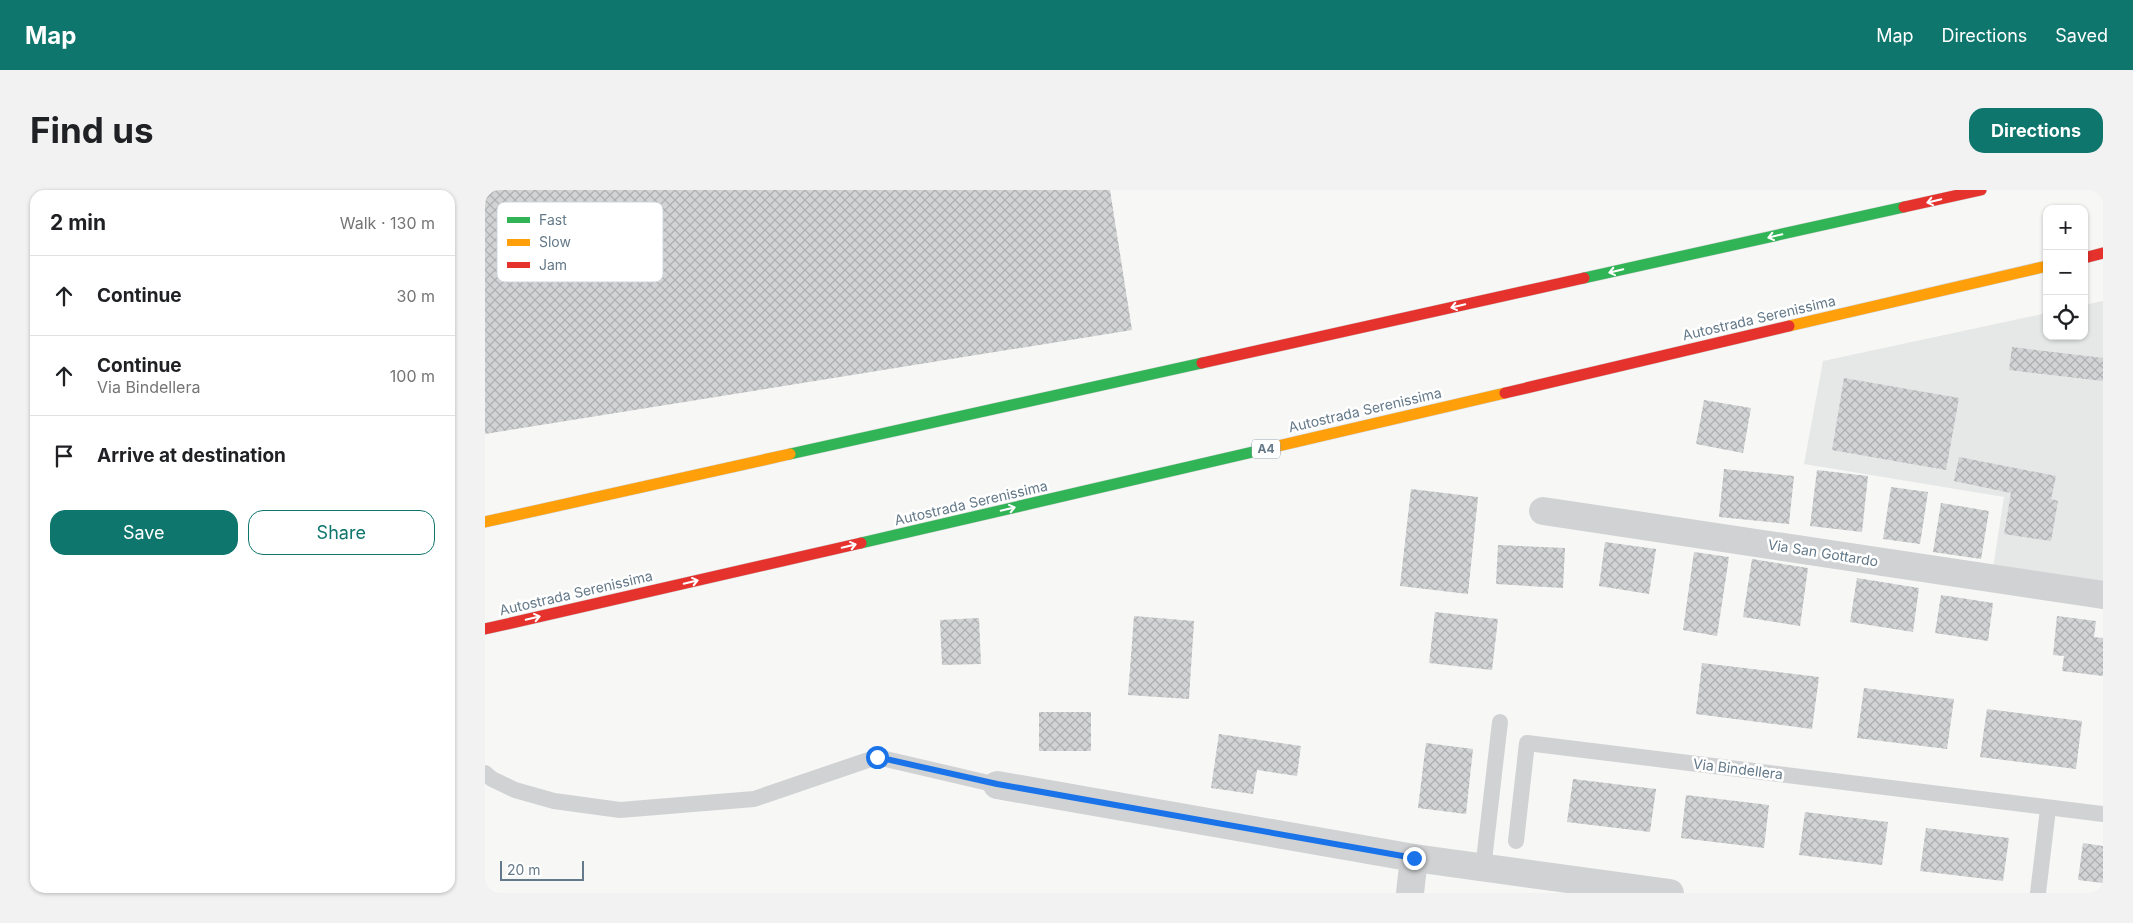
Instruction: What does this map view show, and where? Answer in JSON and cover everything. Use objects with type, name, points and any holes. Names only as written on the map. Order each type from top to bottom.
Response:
[{"type":"highway","points":[[485,522],[1981,190]]},
{"type":"highway","points":[[2088,257],[2103,253]]},
{"type":"highway","name":"Autostrada Serenissima","points":[[485,629],[957,521],[2043,267]]},
{"type":"street","name":"Via San Gottardo","points":[[1543,511],[2103,595]]},
{"type":"street","points":[[997,784],[1414,858],[1483,869],[1670,893]]},
{"type":"street","points":[[1410,893],[1414,858]]},
{"type":"lane","points":[[1483,869],[1500,722]]},
{"type":"lane","name":"Via Bindellera","points":[[1516,841],[1527,742],[2048,809],[2103,814]]},
{"type":"lane","points":[[485,773],[492,779],[515,790],[554,801],[620,810],[754,799],[877,757],[997,784]]},
{"type":"lane","points":[[2038,893],[2048,809]]},
{"type":"shaded area","points":[[2103,301],[2103,585],[1993,568],[2004,497],[1804,464],[1823,361],[2043,314],[2043,340],[2088,340],[2088,304]]},
{"type":"building","points":[[485,190],[1110,190],[1132,330],[485,434]]},
{"type":"building","points":[[2012,347],[2103,358],[2103,381],[2009,370]]},
{"type":"building","points":[[1844,378],[1959,398],[1946,470],[1832,450]]},
{"type":"building","points":[[1704,400],[1751,408],[1743,453],[1696,444]]},
{"type":"building","points":[[1959,457],[2056,476],[2051,499],[2058,501],[2051,541],[2004,534],[2011,493],[1954,481]]},
{"type":"building","points":[[1724,469],[1794,476],[1789,524],[1719,517]]},
{"type":"building","points":[[1817,470],[1868,476],[1862,532],[1810,526]]},
{"type":"building","points":[[1891,487],[1928,492],[1920,544],[1883,539]]},
{"type":"building","points":[[1411,489],[1478,497],[1468,594],[1400,586]]},
{"type":"building","points":[[1941,503],[1989,511],[1981,559],[1933,552]]},
{"type":"building","points":[[1605,542],[1656,549],[1649,594],[1599,586]]},
{"type":"building","points":[[1498,545],[1565,548],[1563,588],[1496,584]]},
{"type":"building","points":[[1694,552],[1729,557],[1717,636],[1683,630]]},
{"type":"building","points":[[1752,559],[1808,568],[1800,626],[1743,617]]},
{"type":"building","points":[[1857,578],[1919,588],[1913,632],[1850,622]]},
{"type":"building","points":[[1941,595],[1993,603],[1988,641],[1935,633]]},
{"type":"building","points":[[1435,612],[1498,619],[1492,670],[1429,663]]},
{"type":"building","points":[[1134,616],[1194,621],[1189,699],[1128,695]]},
{"type":"building","points":[[2057,616],[2096,621],[2094,637],[2103,638],[2103,676],[2062,671],[2064,656],[2053,655]]},
{"type":"building","points":[[979,618],[981,664],[942,665],[940,620]]},
{"type":"building","points":[[1702,663],[1819,677],[1812,729],[1696,714]]},
{"type":"building","points":[[1864,688],[1954,699],[1947,749],[1857,738]]},
{"type":"building","points":[[1987,709],[2082,721],[2076,769],[1980,757]]},
{"type":"building","points":[[1039,712],[1091,712],[1091,751],[1039,751]]},
{"type":"building","points":[[1219,734],[1301,746],[1297,776],[1257,770],[1253,794],[1211,788]]},
{"type":"building","points":[[1426,743],[1473,749],[1466,814],[1418,808]]},
{"type":"building","points":[[1573,779],[1656,789],[1650,832],[1567,822]]},
{"type":"building","points":[[1686,795],[1769,805],[1764,848],[1681,838]]},
{"type":"building","points":[[1805,812],[1888,822],[1882,865],[1799,855]]},
{"type":"building","points":[[1926,828],[2009,838],[2003,881],[1920,871]]},
{"type":"building","points":[[2083,843],[2103,846],[2103,883],[2078,880]]},
{"type":"traffic: fast","points":[[1584,278],[1904,207]]},
{"type":"traffic: fast","points":[[790,454],[1202,363]]},
{"type":"traffic: fast","points":[[861,543],[1270,448]]},
{"type":"traffic: slow","points":[[1789,326],[2043,267]]},
{"type":"traffic: slow","points":[[1270,448],[1505,393]]},
{"type":"traffic: slow","points":[[485,522],[790,454]]},
{"type":"traffic: jam","points":[[1904,207],[1981,190]]},
{"type":"traffic: jam","points":[[2088,257],[2103,253]]},
{"type":"traffic: jam","points":[[1202,363],[1584,278]]},
{"type":"traffic: jam","points":[[1505,393],[1789,326]]},
{"type":"traffic: jam","points":[[485,629],[861,543]]},
{"type":"route","points":[[877,757],[997,784],[1414,858]]}]
